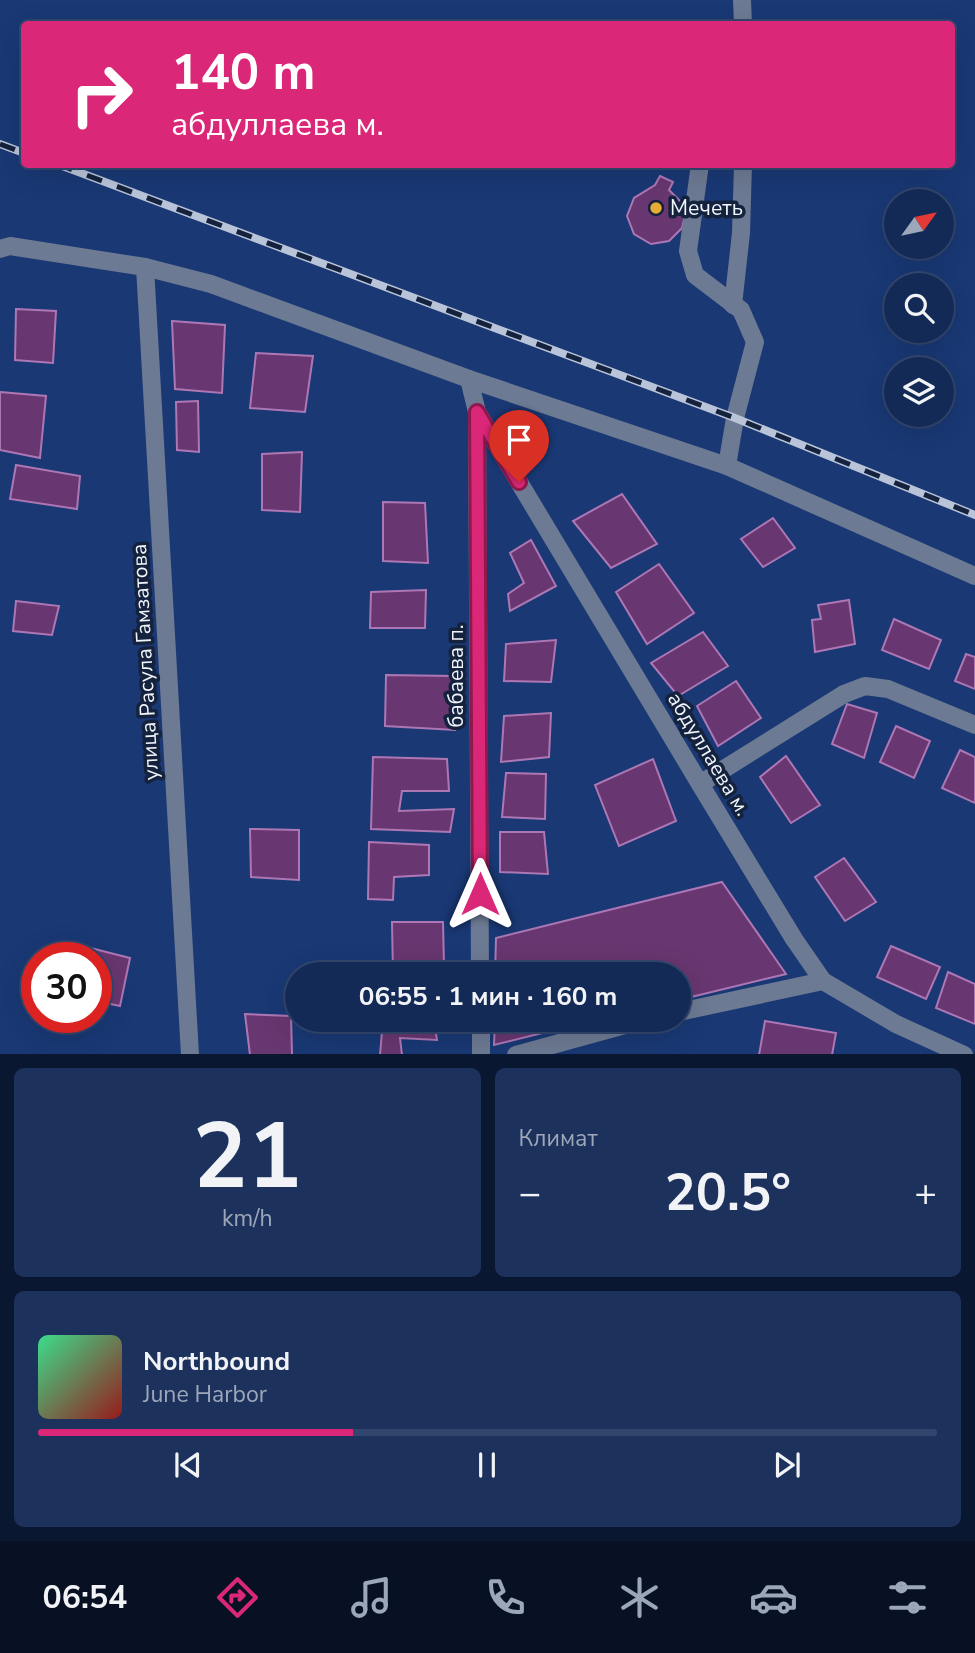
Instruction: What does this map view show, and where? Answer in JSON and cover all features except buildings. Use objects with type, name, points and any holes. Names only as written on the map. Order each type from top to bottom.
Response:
[{"type":"street","points":[[742,0],[743,21]]},
{"type":"street","points":[[699,168],[688,251],[695,275],[741,310],[755,342],[735,418],[727,466]]},
{"type":"street","points":[[733,304],[741,233],[743,168]]},
{"type":"street","points":[[3,245],[145,267],[211,284],[469,379],[727,466],[975,576]]},
{"type":"street","name":"улица Расула Гамзатова","points":[[145,267],[190,1054]]},
{"type":"street","name":"бабаева п.","points":[[469,379],[477,412],[480,962]]},
{"type":"street","name":"абдуллаева м.","points":[[477,412],[794,939],[823,981],[896,1024],[962,1054]]},
{"type":"street","points":[[700,784],[844,694],[865,686],[888,689],[975,725]]},
{"type":"street","points":[[691,1009],[823,981]]},
{"type":"street","points":[[481,1032],[481,1054]]},
{"type":"street","points":[[520,1054],[599,1032]]},
{"type":"railway","points":[[0,144],[21,152]]},
{"type":"railway","points":[[68,168],[735,418],[975,515]]},
{"type":"place","name":"Мечеть","points":[[656,208]]},
{"type":"route","points":[[480,894],[477,412],[519,482]]}]
